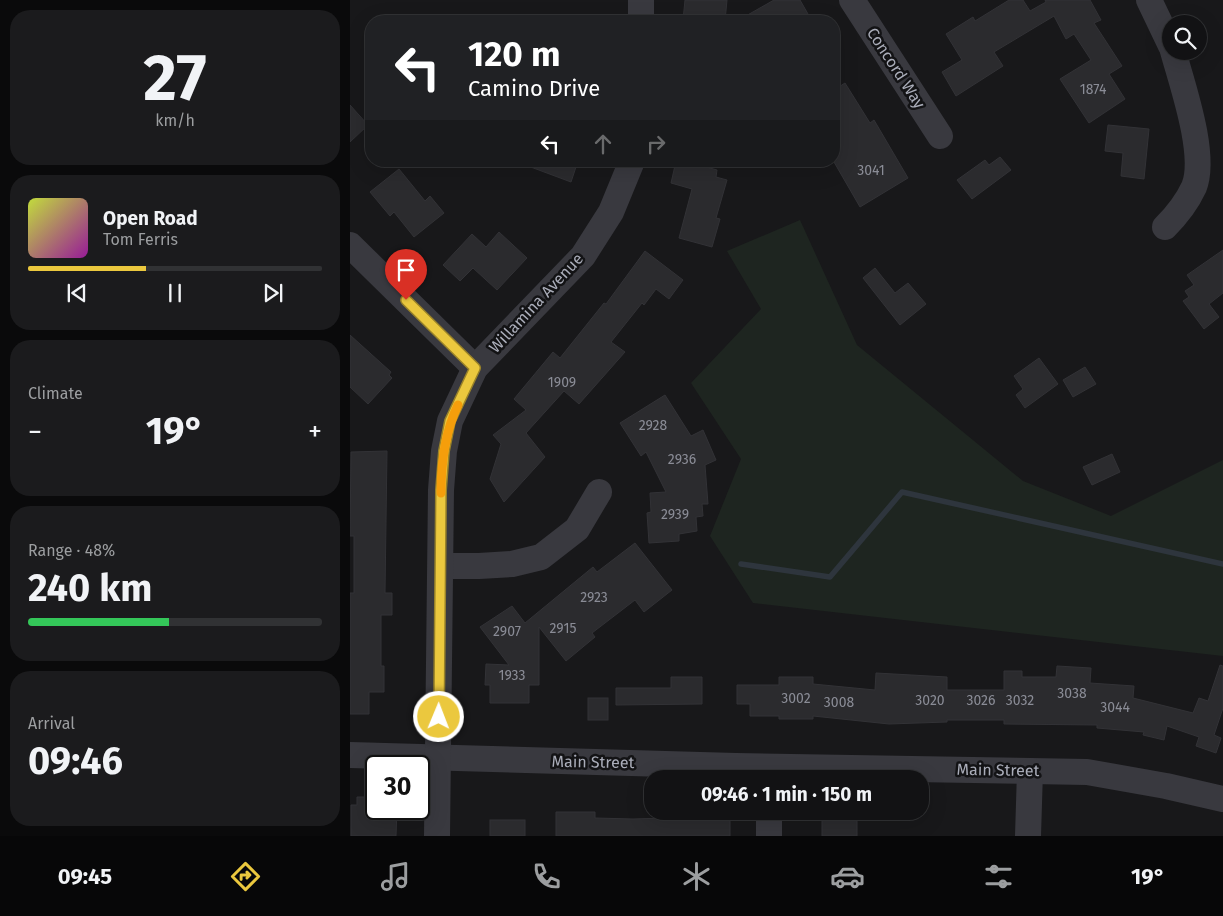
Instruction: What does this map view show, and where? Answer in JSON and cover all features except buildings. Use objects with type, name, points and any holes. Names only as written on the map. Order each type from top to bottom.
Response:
[{"type":"street","points":[[641,0],[641,15]]},
{"type":"street","name":"Concord Way","points":[[852,0],[940,136]]},
{"type":"street","points":[[1149,0],[1162,27]]},
{"type":"street","points":[[1165,227],[1179,212],[1188,198],[1195,185],[1198,168],[1192,122],[1175,60]]},
{"type":"street","name":"Willamina Avenue","points":[[437,836],[441,490],[444,451],[450,421],[475,368],[582,256],[611,212],[630,167]]},
{"type":"street","points":[[350,245],[475,368]]},
{"type":"street","points":[[441,566],[512,564],[541,557],[577,529],[599,492]]},
{"type":"street","name":"Main Street","points":[[350,755],[722,770]]},
{"type":"street","name":"Main Street","points":[[929,772],[1087,772],[1223,800]]},
{"type":"street","points":[[1028,836],[1030,772]]},
{"type":"street","points":[[769,820],[769,836]]},
{"type":"shaded area","points":[[800,220],[857,345],[1023,481],[1111,516],[1223,460],[1223,656],[753,603],[710,536],[741,459],[691,383],[761,309],[727,251]]},
{"type":"waterway","points":[[741,564],[830,577],[902,492],[1223,564]]},
{"type":"slow traffic","points":[[441,493],[444,451],[450,421],[458,405]]},
{"type":"route","points":[[406,300],[475,368],[450,421],[444,451],[441,490],[439,717]]}]
